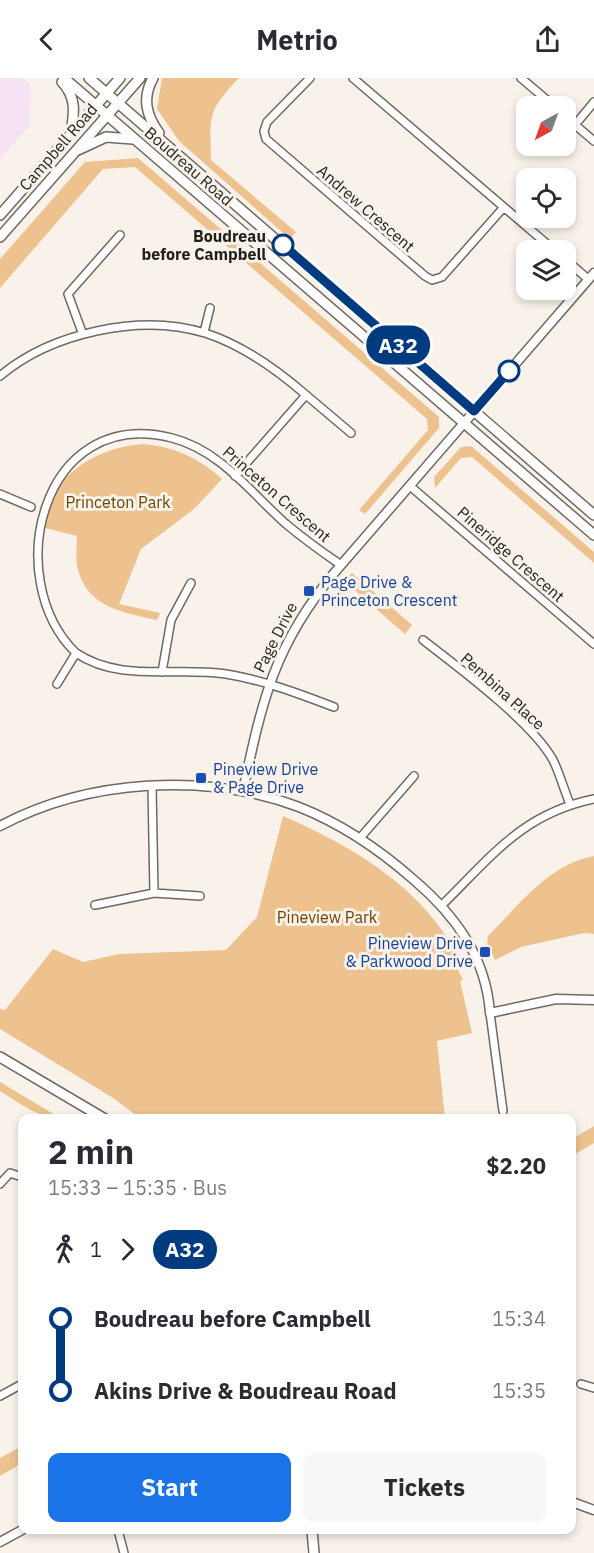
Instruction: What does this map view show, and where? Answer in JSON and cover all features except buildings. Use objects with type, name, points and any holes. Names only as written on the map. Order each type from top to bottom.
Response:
[{"type":"main road","points":[[58,78],[68,89],[75,107],[71,134]]},
{"type":"main road","name":"Boudreau Road","points":[[64,78],[594,535]]},
{"type":"main road","name":"Boudreau Road","points":[[89,78],[594,515]]},
{"type":"main road","name":"Campbell Road","points":[[0,215],[120,78]]},
{"type":"main road","name":"Campbell Road","points":[[0,237],[140,78]]},
{"type":"main road","points":[[153,78],[145,104],[147,114],[172,149]]},
{"type":"main road","points":[[71,154],[113,135],[136,140]]},
{"type":"main road","points":[[0,1057],[97,1114]]},
{"type":"main road","points":[[312,1534],[314,1553]]},
{"type":"street","name":"Andrew Crescent","points":[[310,78],[267,122],[265,136],[425,276],[432,280],[442,277],[504,207]]},
{"type":"street","points":[[353,78],[542,240]]},
{"type":"street","points":[[521,78],[542,96]]},
{"type":"street","points":[[576,124],[594,102]]},
{"type":"street","points":[[576,126],[594,141]]},
{"type":"street","points":[[82,332],[68,294],[120,235]]},
{"type":"street","points":[[576,266],[591,276]]},
{"type":"street","name":"Page Drive","points":[[243,791],[253,738],[268,685],[292,630],[313,599],[341,565],[591,276]]},
{"type":"street","points":[[204,332],[210,308]]},
{"type":"street","points":[[0,375],[36,353],[82,332],[142,326],[204,332],[246,351],[271,366],[351,433]]},
{"type":"street","points":[[235,476],[306,395]]},
{"type":"street","name":"Princeton Crescent","points":[[50,477],[67,460],[87,447],[110,438],[141,434],[173,438],[196,447],[218,460],[288,525],[341,565]]},
{"type":"street","name":"Pineridge Crescent","points":[[410,486],[594,644]]},
{"type":"street","points":[[0,494],[31,507]]},
{"type":"street","points":[[28,517],[35,499]]},
{"type":"street","points":[[162,672],[171,620],[191,583]]},
{"type":"street","points":[[45,622],[76,653],[112,669],[136,673],[226,674],[334,707]]},
{"type":"street","name":"Pembina Place","points":[[423,640],[523,724],[553,760],[570,804]]},
{"type":"street","points":[[57,684],[76,653]]},
{"type":"street","points":[[360,838],[414,776]]},
{"type":"street","points":[[152,786],[154,893]]},
{"type":"street","points":[[1,822],[85,795],[152,786],[243,791],[301,808],[360,838],[392,861],[441,905],[475,952],[485,979],[503,1112]]},
{"type":"street","points":[[441,905],[524,826],[570,804],[594,799]]},
{"type":"street","points":[[95,905],[154,893],[200,896]]},
{"type":"street","points":[[490,1013],[556,999],[594,1000]]},
{"type":"street","points":[[0,1184],[10,1173],[18,1176]]},
{"type":"street","points":[[580,1384],[594,1388]]},
{"type":"street","points":[[0,1396],[18,1386]]},
{"type":"street","points":[[576,1503],[594,1510]]},
{"type":"street","points":[[0,1542],[18,1532]]},
{"type":"street","points":[[119,1534],[124,1553]]},
{"type":"shaded area","points":[[0,78],[22,78],[31,86],[30,125],[0,159]]},
{"type":"green space","points":[[162,78],[239,78],[221,99],[213,115],[210,133],[211,160],[296,232],[290,239],[179,141],[157,109]]},
{"type":"green space","points":[[138,158],[439,417],[439,428],[365,514],[359,510],[428,430],[427,419],[135,167],[103,169],[0,288],[0,259],[85,162]]},
{"type":"green space","name":"Princeton Park","points":[[143,444],[166,448],[186,455],[222,479],[194,509],[141,549],[119,604],[160,613],[157,620],[133,615],[99,601],[83,583],[78,570],[77,536],[37,526],[53,493],[77,468],[107,452]]},
{"type":"green space","points":[[471,446],[594,552],[594,563],[472,457],[461,458],[435,488],[434,477],[461,447]]},
{"type":"green space","points":[[352,573],[412,625],[405,634],[344,581]]},
{"type":"green space","name":"Pineview Park","points":[[283,816],[359,855],[405,889],[425,909],[443,931],[458,956],[452,958],[463,980],[460,981],[472,1033],[437,1041],[444,1114],[134,1114],[113,1098],[0,1029],[0,1009],[5,1010],[53,949],[83,962],[119,954],[226,950],[257,917]]},
{"type":"green space","points":[[594,856],[594,934],[584,933],[521,947],[495,960],[487,942],[488,936],[535,888],[549,877],[578,861]]},
{"type":"green space","points":[[0,1082],[54,1114],[38,1113],[0,1091]]},
{"type":"green space","points":[[594,1126],[594,1143],[576,1154],[576,1137]]},
{"type":"green space","points":[[18,1448],[18,1465],[0,1476],[0,1458]]},
{"type":"bus line","name":"A32","points":[[283,245],[474,411],[509,371]]},
{"type":"place","name":"Boudreau before Campbell","points":[[283,245]]},
{"type":"place","name":"Page Drive & Princeton Crescent","points":[[309,591]]},
{"type":"place","name":"Pineview Drive & Page Drive","points":[[201,778]]},
{"type":"place","name":"Pineview Drive & Parkwood Drive","points":[[485,952]]}]
